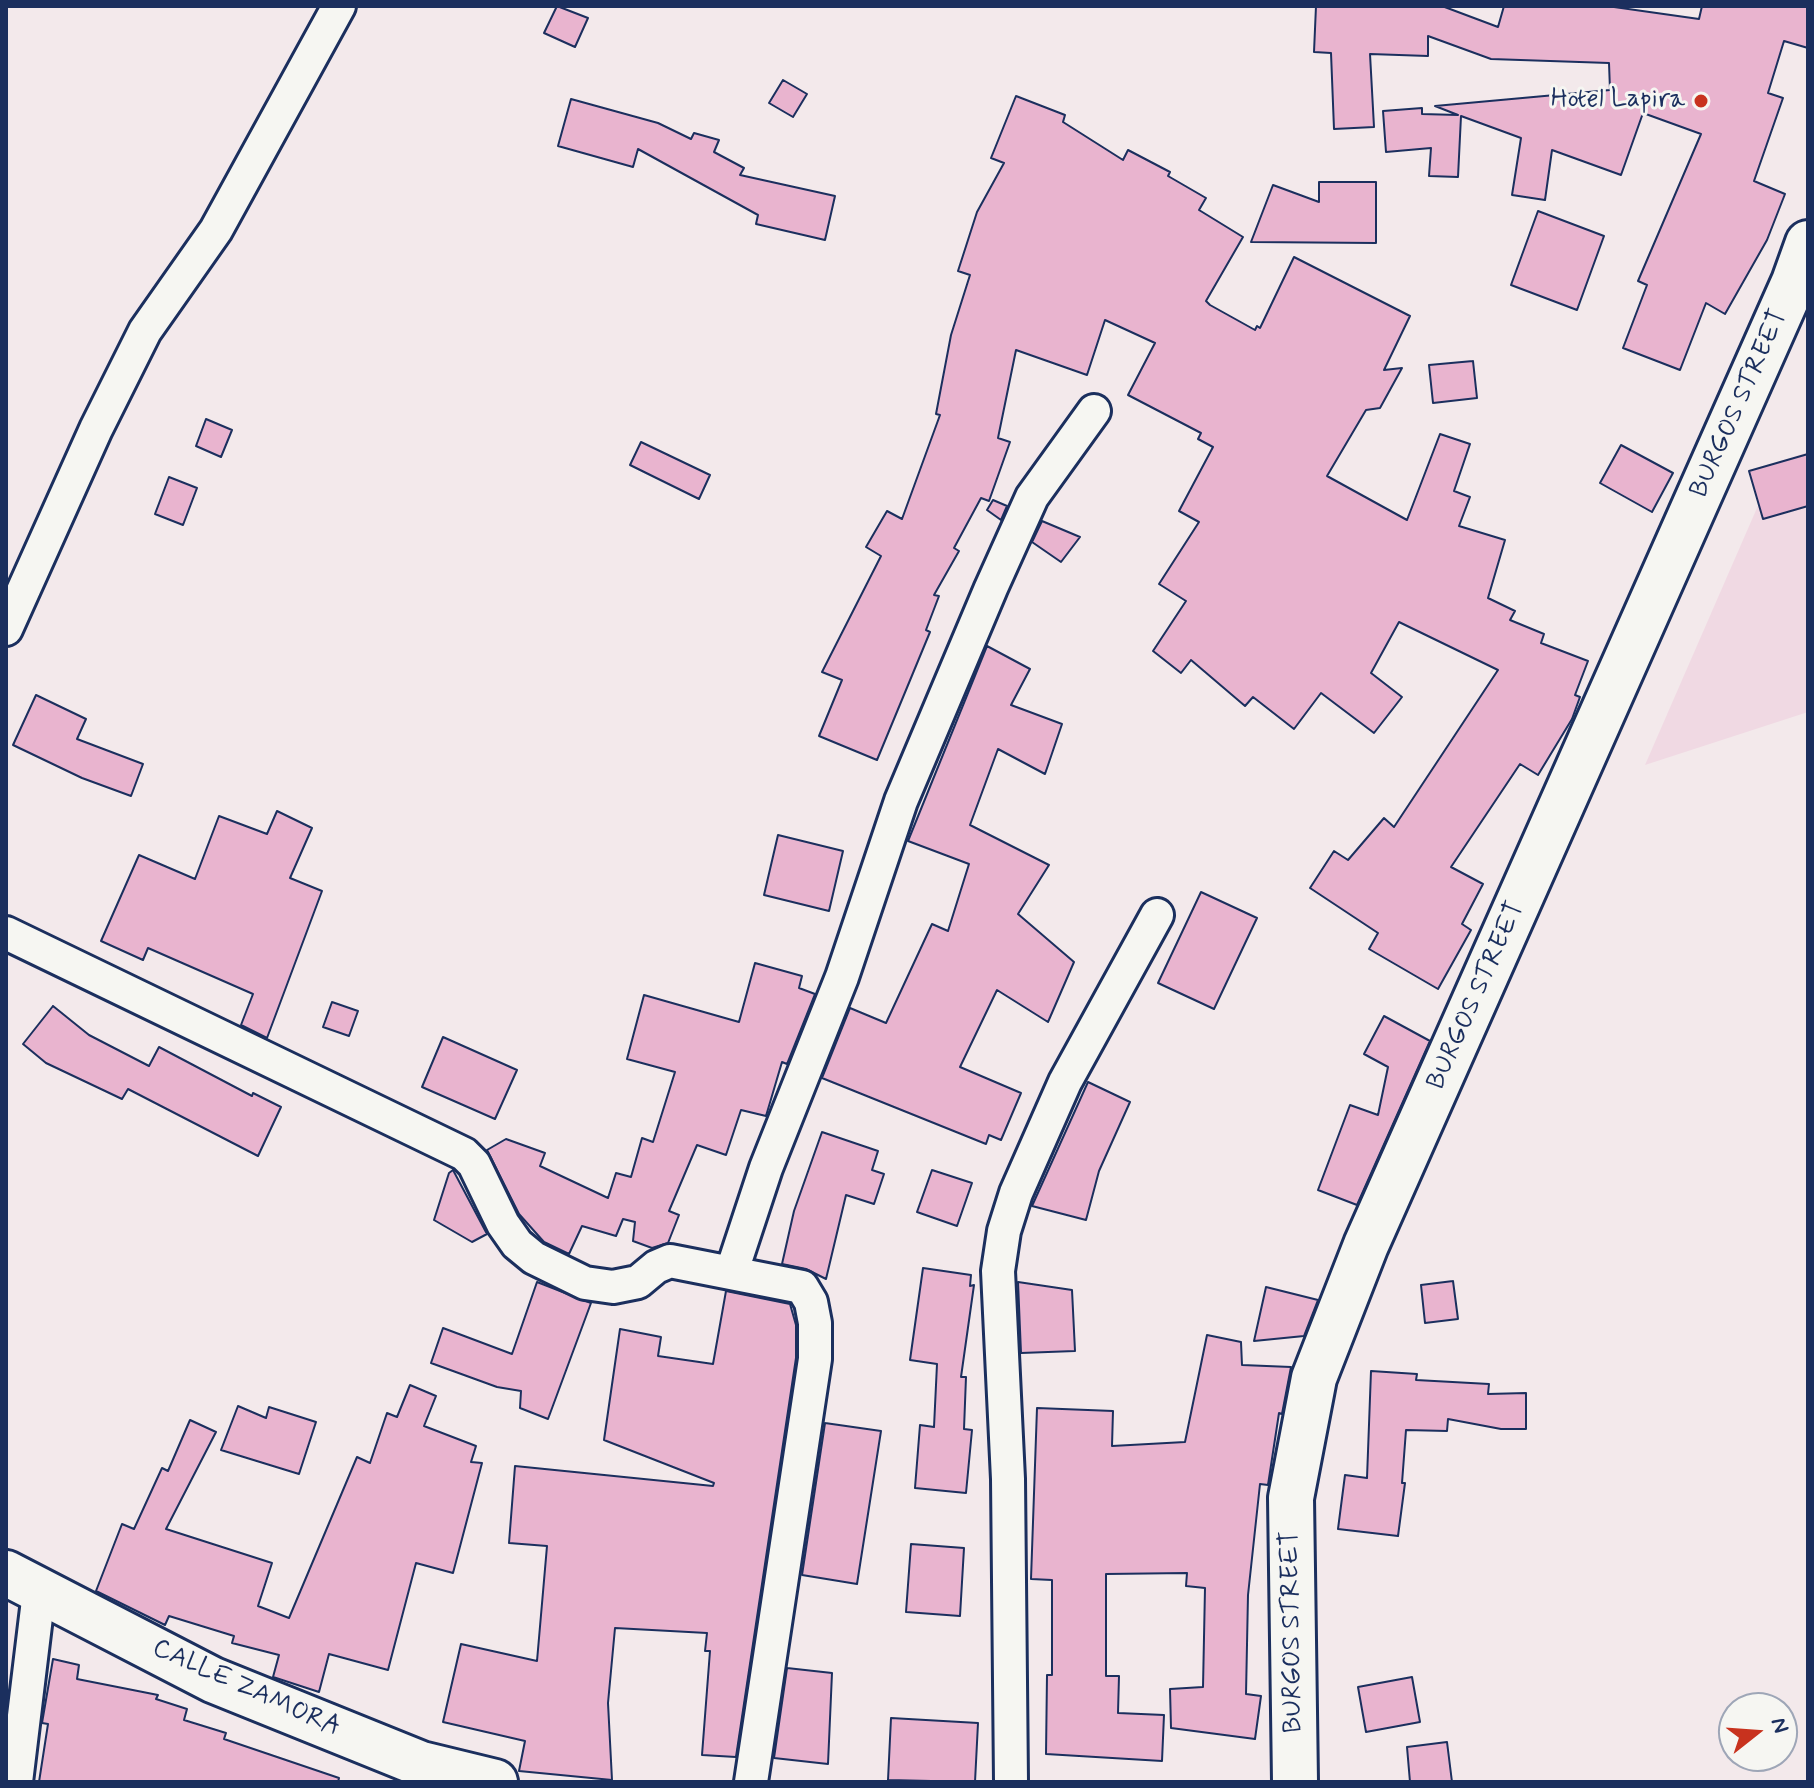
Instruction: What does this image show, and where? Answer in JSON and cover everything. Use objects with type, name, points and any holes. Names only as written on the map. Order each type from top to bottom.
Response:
[{"type":"main road","name":"BURGOS STREET","points":[[1295,1782],[1291,1498],[1314,1378],[1366,1245],[1794,282],[1808,243]]},
{"type":"main road","name":"CALLE ZAMORA","points":[[22,1583],[213,1680],[421,1764],[495,1782]]},
{"type":"street","points":[[6,629],[96,429],[145,331],[216,230],[339,6]]},
{"type":"street","points":[[732,1271],[766,1168],[842,977],[901,801],[1032,497],[1094,411]]},
{"type":"street","points":[[1011,1782],[1008,1479],[998,1271],[1004,1231],[1016,1193],[1065,1082],[1157,915]]},
{"type":"street","points":[[6,933],[464,1154],[474,1164],[503,1224],[517,1244],[534,1258],[585,1283],[613,1287],[638,1282],[656,1267],[670,1261],[802,1287],[811,1302],[815,1323],[807,1422],[751,1782]]},
{"type":"street","points":[[16,1782],[22,1583]]},
{"type":"shaded area","points":[[1808,452],[1808,712],[1645,765],[1777,462]]},
{"type":"building","points":[[557,6],[588,18],[575,47],[544,33]]},
{"type":"building","points":[[1316,6],[1442,6],[1498,27],[1504,6],[1607,6],[1699,19],[1702,6],[1808,6],[1808,48],[1784,41],[1768,93],[1783,98],[1754,181],[1785,194],[1767,240],[1725,314],[1706,303],[1680,370],[1623,348],[1647,285],[1638,281],[1701,134],[1643,113],[1621,175],[1552,150],[1545,200],[1512,195],[1521,138],[1461,116],[1458,177],[1429,176],[1431,148],[1386,152],[1383,111],[1422,108],[1422,114],[1458,115],[1435,106],[1610,90],[1609,63],[1491,59],[1428,36],[1428,56],[1370,54],[1374,127],[1334,129],[1331,53],[1314,52]]},
{"type":"building","points":[[783,80],[807,94],[793,117],[769,103]]},
{"type":"building","points":[[1016,96],[1065,115],[1063,122],[1123,160],[1128,150],[1170,172],[1168,176],[1206,198],[1199,210],[1243,237],[1206,301],[1210,305],[1255,330],[1257,326],[1260,328],[1294,257],[1410,316],[1384,370],[1402,368],[1380,408],[1366,410],[1327,476],[1407,520],[1440,434],[1470,444],[1454,491],[1470,497],[1459,526],[1505,540],[1488,598],[1515,611],[1510,620],[1544,634],[1541,643],[1588,661],[1575,695],[1580,697],[1572,719],[1538,775],[1520,764],[1451,867],[1483,884],[1462,924],[1471,930],[1438,989],[1369,949],[1378,933],[1310,888],[1334,851],[1348,860],[1384,818],[1394,827],[1498,670],[1399,622],[1371,673],[1402,697],[1374,733],[1321,693],[1294,729],[1253,697],[1245,706],[1191,660],[1181,673],[1153,651],[1186,601],[1159,584],[1199,522],[1179,511],[1213,447],[1198,439],[1201,433],[1128,395],[1155,343],[1105,320],[1087,375],[1016,350],[998,438],[1010,442],[989,501],[981,498],[954,548],[959,551],[934,595],[939,596],[926,630],[930,632],[877,760],[819,736],[842,680],[822,672],[881,556],[866,547],[887,511],[902,519],[940,415],[936,414],[951,335],[970,275],[958,271],[977,212],[1004,163],[991,158]]},
{"type":"building","points":[[571,99],[658,123],[691,139],[694,133],[719,140],[714,152],[744,168],[740,175],[835,196],[825,240],[756,224],[758,215],[638,149],[633,167],[558,146]]},
{"type":"building","points":[[1319,182],[1376,182],[1376,243],[1251,242],[1273,185],[1319,202]]},
{"type":"building","points":[[1538,211],[1604,236],[1577,310],[1511,285]]},
{"type":"building","points":[[1473,361],[1477,398],[1433,403],[1429,365]]},
{"type":"building","points":[[206,419],[232,430],[221,457],[196,446]]},
{"type":"building","points":[[641,442],[710,475],[699,499],[630,465]]},
{"type":"building","points":[[1621,445],[1673,473],[1652,512],[1600,483]]},
{"type":"building","points":[[1808,454],[1808,506],[1763,519],[1749,471]]},
{"type":"building","points":[[169,477],[197,488],[183,525],[155,514]]},
{"type":"building","points":[[993,500],[1007,506],[1001,520],[987,510]]},
{"type":"building","points":[[1042,521],[1080,537],[1061,562],[1032,542]]},
{"type":"building","points":[[987,646],[1030,669],[1011,705],[1062,724],[1045,774],[998,749],[970,825],[1049,865],[1018,914],[1074,962],[1048,1022],[997,990],[960,1067],[1021,1093],[1001,1140],[989,1135],[986,1144],[822,1078],[850,1008],[886,1023],[932,924],[948,931],[969,864],[908,841]]},
{"type":"building","points":[[36,695],[86,719],[77,739],[143,764],[131,796],[82,778],[13,745]]},
{"type":"building","points":[[277,811],[312,828],[290,878],[322,891],[267,1038],[241,1025],[253,994],[148,948],[143,960],[101,941],[139,855],[195,879],[219,816],[267,834]]},
{"type":"building","points":[[778,835],[843,851],[829,911],[764,895]]},
{"type":"building","points":[[1201,892],[1257,918],[1214,1009],[1158,983]]},
{"type":"building","points":[[755,963],[802,976],[799,988],[815,994],[787,1064],[782,1062],[766,1116],[741,1110],[726,1155],[697,1145],[669,1211],[679,1215],[668,1243],[652,1248],[633,1241],[635,1222],[623,1219],[616,1236],[582,1226],[569,1254],[544,1242],[519,1214],[487,1150],[506,1139],[545,1153],[540,1166],[608,1198],[616,1173],[631,1177],[642,1138],[653,1142],[675,1072],[627,1059],[644,995],[739,1022]]},
{"type":"building","points":[[332,1002],[358,1011],[349,1036],[323,1027]]},
{"type":"building","points":[[53,1006],[89,1035],[149,1066],[159,1047],[252,1096],[253,1093],[281,1107],[258,1156],[128,1089],[122,1099],[46,1063],[23,1044]]},
{"type":"building","points":[[1384,1016],[1430,1041],[1357,1205],[1318,1190],[1350,1105],[1378,1115],[1388,1067],[1364,1054]]},
{"type":"building","points":[[443,1037],[517,1070],[495,1119],[422,1087]]},
{"type":"building","points":[[1088,1082],[1130,1102],[1099,1171],[1086,1220],[1032,1206]]},
{"type":"building","points":[[822,1132],[878,1151],[872,1170],[884,1174],[874,1204],[846,1195],[826,1279],[806,1269],[782,1264],[794,1211]]},
{"type":"building","points":[[453,1170],[487,1234],[472,1242],[434,1220],[449,1173]]},
{"type":"building","points":[[932,1170],[972,1183],[957,1226],[917,1212]]},
{"type":"building","points":[[923,1268],[971,1275],[970,1286],[974,1285],[961,1377],[966,1377],[964,1429],[972,1430],[966,1493],[915,1488],[920,1425],[934,1427],[937,1364],[910,1360]]},
{"type":"building","points":[[1453,1281],[1458,1319],[1425,1323],[1421,1285]]},
{"type":"building","points":[[537,1282],[591,1303],[548,1419],[520,1408],[521,1391],[497,1387],[431,1363],[443,1328],[512,1354]]},
{"type":"building","points":[[1018,1282],[1072,1290],[1075,1351],[1021,1353]]},
{"type":"building","points":[[1266,1287],[1318,1300],[1304,1336],[1254,1341]]},
{"type":"building","points":[[726,1291],[790,1304],[796,1325],[796,1358],[736,1757],[702,1755],[710,1651],[705,1651],[707,1633],[615,1628],[608,1703],[612,1780],[519,1771],[525,1741],[443,1722],[461,1644],[537,1661],[547,1546],[509,1543],[515,1466],[713,1486],[714,1483],[604,1440],[620,1329],[661,1337],[658,1356],[713,1364]]},
{"type":"building","points":[[1207,1335],[1241,1342],[1242,1365],[1291,1367],[1282,1414],[1279,1413],[1268,1485],[1260,1484],[1248,1595],[1246,1694],[1261,1696],[1255,1739],[1171,1728],[1170,1689],[1203,1687],[1205,1588],[1186,1586],[1187,1573],[1106,1574],[1106,1676],[1119,1676],[1118,1713],[1164,1715],[1162,1761],[1046,1754],[1047,1675],[1052,1675],[1052,1580],[1031,1579],[1037,1408],[1113,1411],[1112,1446],[1185,1442]]},
{"type":"building","points":[[1371,1371],[1417,1374],[1416,1380],[1489,1384],[1488,1394],[1526,1393],[1526,1429],[1501,1429],[1448,1419],[1447,1431],[1406,1430],[1402,1483],[1405,1483],[1398,1536],[1338,1529],[1345,1475],[1367,1478]]},
{"type":"building","points":[[410,1385],[436,1396],[424,1426],[476,1446],[471,1462],[482,1463],[453,1573],[416,1563],[388,1670],[329,1654],[319,1692],[273,1677],[279,1655],[232,1643],[234,1636],[169,1616],[165,1625],[96,1591],[122,1524],[134,1529],[162,1468],[168,1471],[190,1420],[216,1432],[166,1529],[272,1563],[258,1606],[289,1618],[357,1457],[370,1463],[387,1413],[397,1417]]},
{"type":"building","points":[[238,1406],[266,1418],[269,1407],[316,1422],[299,1474],[221,1450]]},
{"type":"building","points":[[825,1423],[881,1431],[857,1584],[802,1575]]},
{"type":"building","points":[[911,1544],[964,1548],[960,1616],[906,1612]]},
{"type":"building","points":[[53,1659],[79,1665],[77,1679],[158,1695],[156,1699],[187,1709],[184,1720],[226,1733],[224,1739],[339,1778],[338,1782],[39,1782],[48,1724],[42,1723]]},
{"type":"building","points":[[787,1668],[832,1673],[828,1764],[774,1758]]},
{"type":"building","points":[[1412,1677],[1420,1722],[1366,1732],[1358,1687]]},
{"type":"building","points":[[891,1718],[978,1723],[975,1782],[888,1780]]},
{"type":"building","points":[[1447,1742],[1452,1782],[1410,1782],[1407,1747]]},
{"type":"place","name":"Hotel Lapira","points":[[1701,101]]}]
